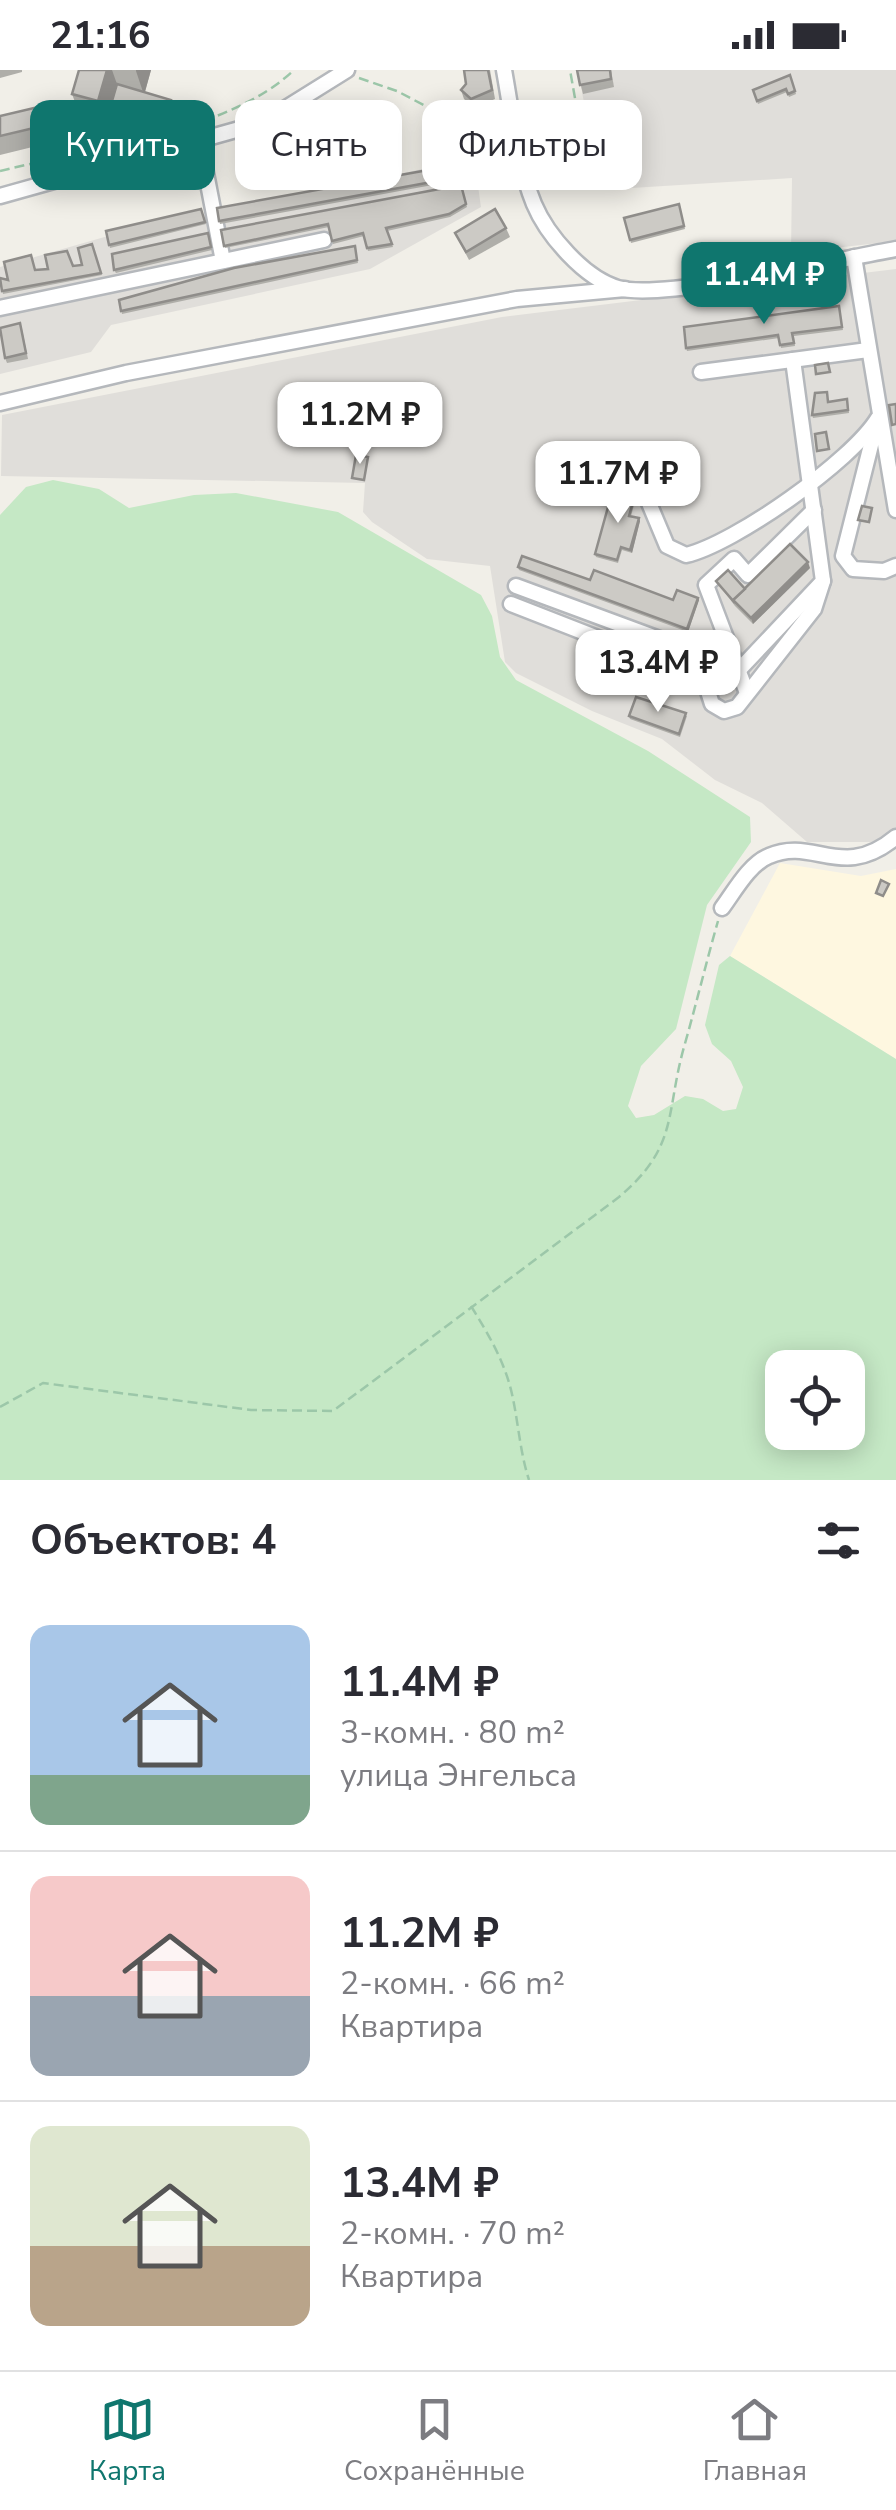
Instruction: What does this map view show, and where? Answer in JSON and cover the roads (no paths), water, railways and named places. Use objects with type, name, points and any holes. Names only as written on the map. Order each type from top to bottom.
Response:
[{"type":"street","points":[[504,70],[533,203],[549,230],[595,275],[625,290]]},
{"type":"street","points":[[215,136],[278,113],[343,72]]},
{"type":"street","points":[[0,196],[30,188]]},
{"type":"street","points":[[209,190],[223,262]]},
{"type":"street","points":[[0,308],[324,240]]},
{"type":"street","points":[[0,403],[126,373],[518,299],[658,290],[896,249]]},
{"type":"street","points":[[854,256],[896,510]]},
{"type":"street","points":[[702,372],[868,350]]},
{"type":"street","points":[[516,586],[690,650],[712,704],[724,711],[737,707],[814,610],[823,581],[792,360]]},
{"type":"street","points":[[636,472],[668,546],[686,555],[716,545],[810,482],[866,436],[878,418]]},
{"type":"street","points":[[878,418],[843,556],[853,570],[884,571],[896,566]]},
{"type":"street","points":[[747,693],[707,582],[734,559],[748,575],[814,510]]},
{"type":"street","points":[[738,671],[823,581]]},
{"type":"street","points":[[511,604],[704,679]]},
{"type":"street","points":[[722,908],[743,879],[769,856],[811,853],[853,860],[878,852],[896,837]]}]
